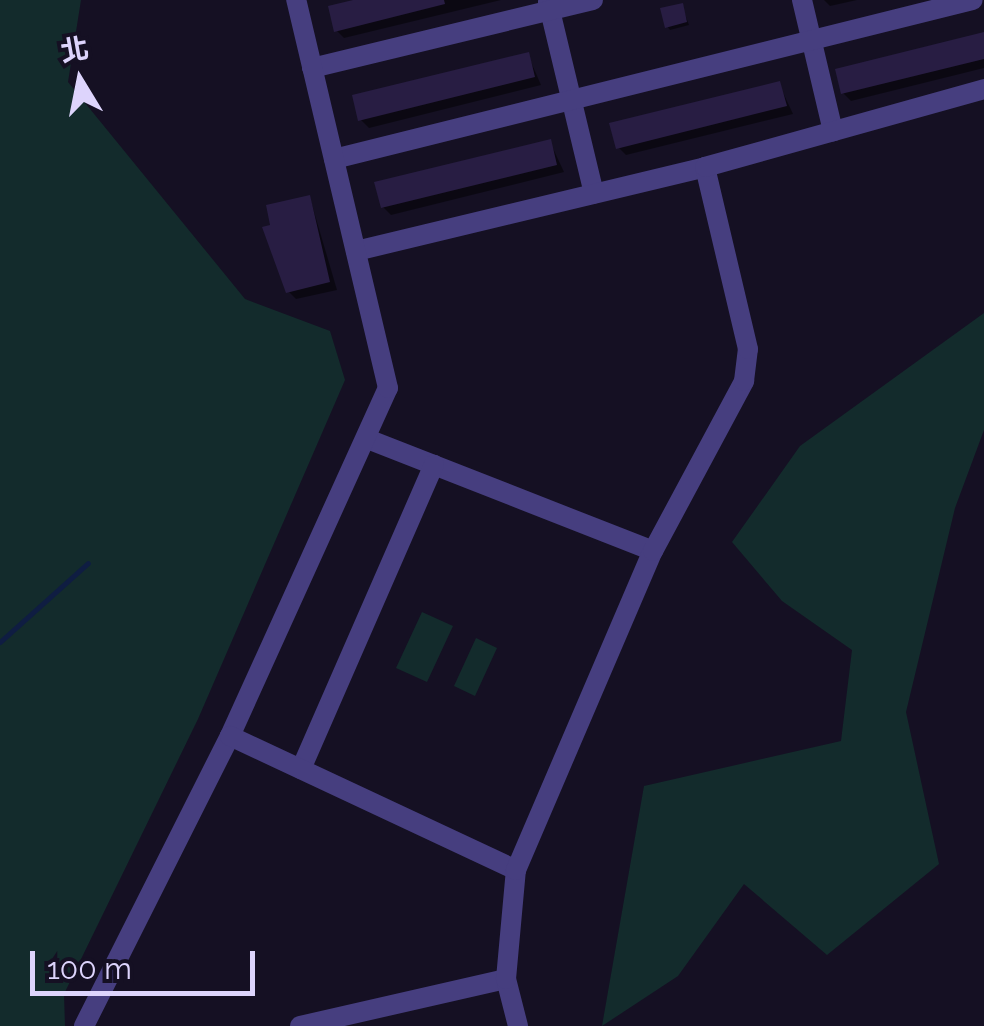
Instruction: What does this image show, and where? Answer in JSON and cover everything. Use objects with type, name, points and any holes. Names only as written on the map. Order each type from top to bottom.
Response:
[{"type":"lane","points":[[84,1026],[230,736],[370,440],[388,388],[296,0]]},
{"type":"lane","points":[[312,68],[549,5],[593,0]]},
{"type":"lane","points":[[802,0],[833,132]]},
{"type":"lane","points":[[334,158],[973,0]]},
{"type":"lane","points":[[549,5],[594,194]]},
{"type":"lane","points":[[356,251],[705,168],[984,89]]},
{"type":"lane","points":[[518,1026],[506,979],[516,870],[653,551],[744,381],[748,350],[705,168]]},
{"type":"lane","points":[[370,440],[653,551]]},
{"type":"lane","points":[[301,769],[434,465]]},
{"type":"lane","points":[[230,736],[516,870]]},
{"type":"lane","points":[[309,1025],[506,979]]},
{"type":"green space","points":[[0,0],[81,0],[68,82],[245,299],[330,331],[345,380],[198,719],[64,994],[65,1026],[0,1026]]},
{"type":"green space","points":[[984,313],[984,430],[955,508],[906,712],[939,864],[827,955],[744,884],[678,976],[602,1026],[644,786],[841,741],[852,650],[782,601],[732,542],[800,446]]},
{"type":"green space","points":[[422,612],[453,626],[427,682],[396,668]]},
{"type":"green space","points":[[476,638],[497,648],[475,696],[454,686]]},
{"type":"building","points":[[353,0],[444,0],[445,4],[334,32],[328,6]]},
{"type":"building","points":[[683,3],[687,22],[665,28],[660,8]]},
{"type":"building","points":[[984,32],[984,59],[841,94],[835,69]]},
{"type":"building","points":[[529,52],[535,77],[358,121],[352,95]]},
{"type":"building","points":[[780,81],[787,106],[616,149],[609,123]]},
{"type":"building","points":[[551,139],[557,165],[381,208],[374,182]]},
{"type":"building","points":[[310,195],[330,282],[286,293],[262,227],[270,225],[266,205]]},
{"type":"waterway","points":[[0,642],[88,563]]}]
